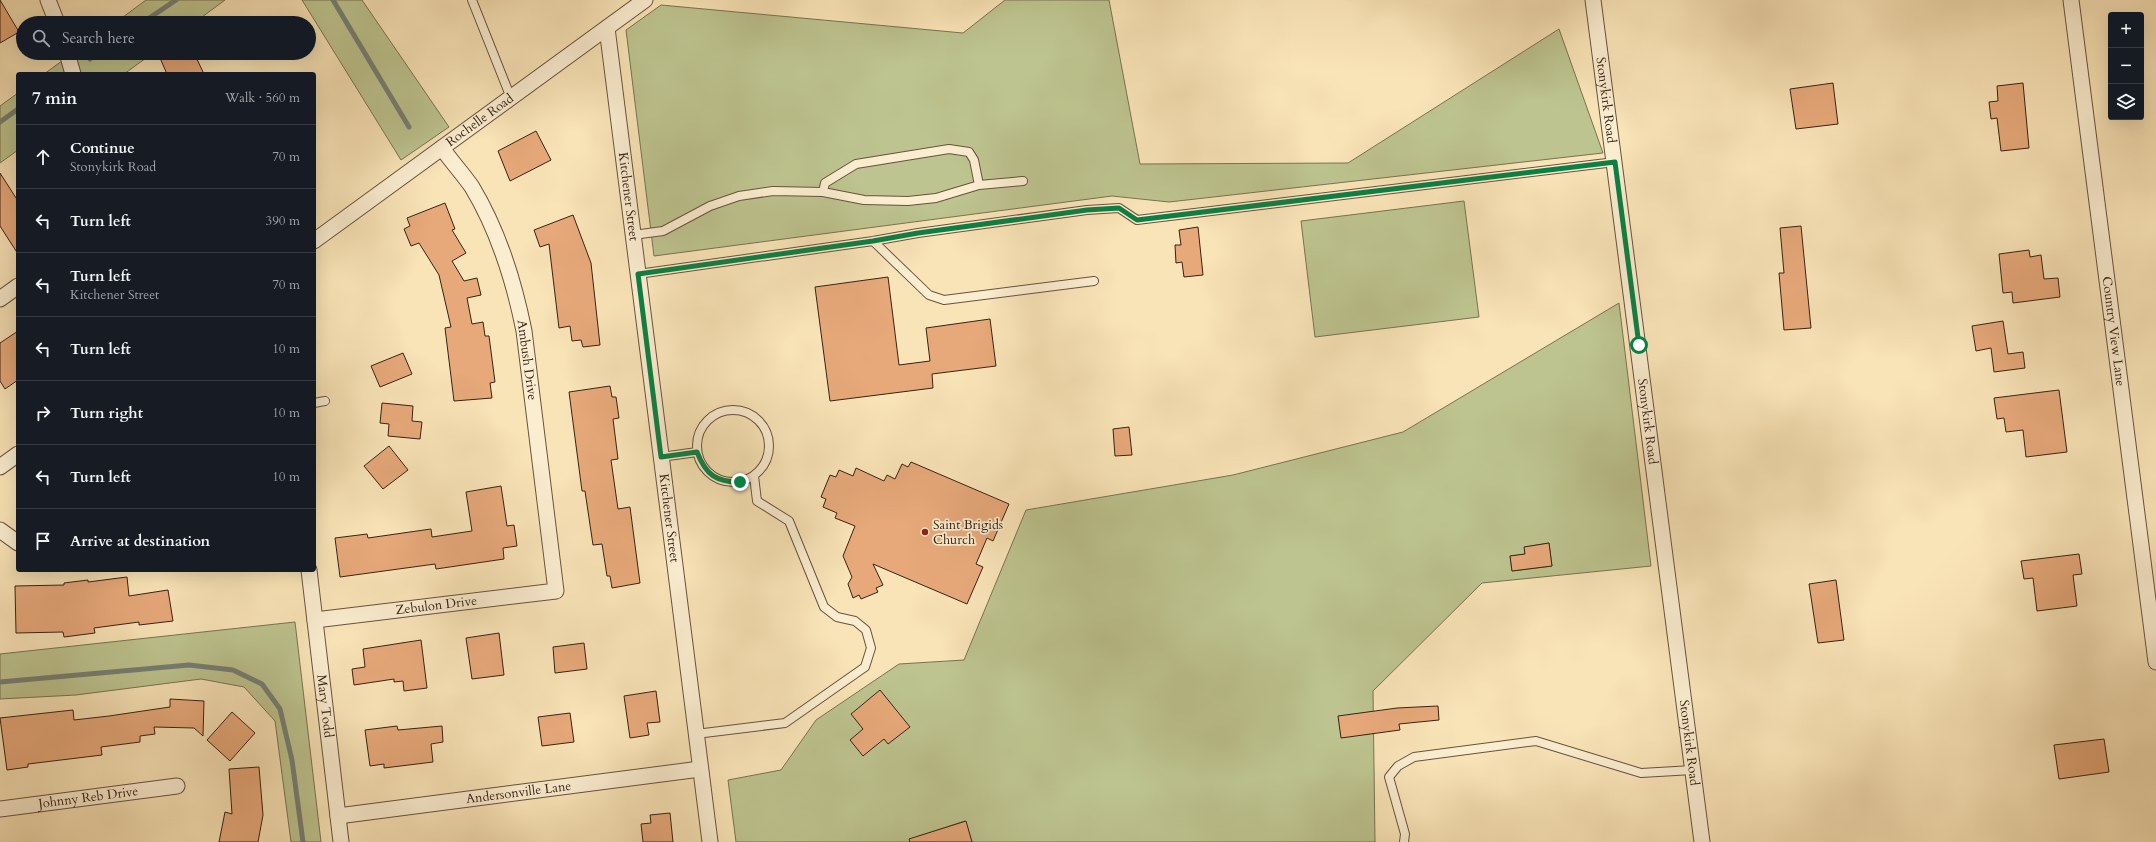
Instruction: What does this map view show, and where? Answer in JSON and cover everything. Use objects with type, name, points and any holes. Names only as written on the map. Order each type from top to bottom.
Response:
[{"type":"street","points":[[48,0],[54,16]]},
{"type":"street","name":"Rochelle Road","points":[[316,240],[645,0]]},
{"type":"street","name":"Stonykirk Road","points":[[1593,0],[1702,842]]},
{"type":"street","name":"Country View Lane","points":[[2071,0],[2156,662]]},
{"type":"street","name":"Kitchener Street","points":[[607,28],[710,842]]},
{"type":"street","points":[[69,60],[72,72]]},
{"type":"street","name":"Ambush Drive","points":[[442,148],[471,187],[490,221],[505,256],[517,293],[524,331],[556,590]]},
{"type":"street","points":[[0,299],[16,287]]},
{"type":"street","points":[[0,467],[16,455]]},
{"type":"street","points":[[0,530],[16,542]]},
{"type":"street","name":"Mary Todd","points":[[309,572],[341,842]]},
{"type":"street","name":"Zebulon Drive","points":[[316,620],[556,590]]},
{"type":"street","name":"Andersonville Lane","points":[[338,816],[700,769]]},
{"type":"street","name":"Johnny Reb Drive","points":[[0,808],[177,786]]},
{"type":"lane","points":[[472,0],[511,98]]},
{"type":"lane","points":[[823,192],[825,183],[856,164],[949,149],[969,152],[974,160],[978,185]]},
{"type":"lane","points":[[638,274],[1087,210],[1119,208],[1137,220],[1615,162]]},
{"type":"lane","points":[[633,235],[663,231],[710,206],[739,196],[773,191],[823,192],[864,200],[908,201],[936,198],[978,185],[1023,181]]},
{"type":"lane","points":[[873,241],[929,295],[944,300],[1094,281]]},
{"type":"lane","points":[[316,403],[325,401]]},
{"type":"lane","points":[[729,409],[740,409],[753,414],[764,424],[769,438],[770,452],[764,466],[754,476],[740,482],[726,482],[712,476],[703,466],[697,452],[699,433],[709,418],[719,412],[729,409]]},
{"type":"lane","points":[[661,457],[697,452]]},
{"type":"lane","points":[[696,734],[785,723],[865,667],[871,648],[866,630],[855,621],[837,617],[824,607],[789,521],[757,501],[754,476]]},
{"type":"lane","points":[[1404,842],[1404,834],[1389,777],[1398,766],[1414,757],[1536,741],[1599,762],[1641,773],[1693,770]]},
{"type":"green space","points":[[146,0],[225,0],[203,16],[124,16]]},
{"type":"green space","points":[[302,0],[362,0],[449,127],[401,160],[316,23],[316,16],[312,16]]},
{"type":"green space","points":[[1005,0],[1109,0],[1140,164],[1348,163],[1559,29],[1603,153],[1169,202],[1112,196],[654,256],[626,30],[661,5],[963,33]]},
{"type":"green space","points":[[63,60],[143,60],[127,72],[47,72]]},
{"type":"green space","points":[[16,94],[16,151],[0,163],[0,106]]},
{"type":"green space","points":[[1464,201],[1479,317],[1315,337],[1301,221]]},
{"type":"green space","points":[[1619,303],[1651,566],[1482,583],[1373,691],[1375,842],[972,842],[965,821],[916,837],[917,842],[736,842],[728,780],[781,770],[816,720],[899,664],[964,660],[1026,510],[1233,475],[1403,432]],"holes":[[[1549,543],[1552,566],[1512,571],[1510,556],[1525,554],[1525,547]]]},
{"type":"green space","points":[[295,622],[321,842],[291,842],[275,721],[244,687],[201,679],[76,695],[0,699],[0,654]]},
{"type":"building","points":[[0,0],[16,27],[16,34],[0,43]]},
{"type":"building","points":[[161,60],[197,60],[203,72],[166,72]]},
{"type":"building","points":[[1833,83],[1838,124],[1796,129],[1790,89]]},
{"type":"building","points":[[2023,83],[2029,148],[2001,151],[1997,118],[1991,119],[1989,102],[1998,101],[1997,86]]},
{"type":"building","points":[[536,131],[551,160],[510,181],[498,151]]},
{"type":"building","points":[[0,173],[16,198],[16,251],[0,226]]},
{"type":"building","points":[[445,203],[455,229],[452,230],[466,253],[452,261],[464,281],[477,278],[481,295],[467,298],[472,324],[483,322],[485,336],[489,336],[495,382],[490,383],[492,398],[454,401],[445,328],[451,327],[439,275],[419,243],[411,246],[404,229],[410,226],[407,218]]},
{"type":"building","points":[[573,215],[591,263],[600,345],[583,347],[581,340],[572,341],[570,326],[559,328],[549,244],[540,247],[534,230]]},
{"type":"building","points":[[1801,226],[1811,328],[1784,330],[1779,273],[1784,273],[1780,228]]},
{"type":"building","points":[[1198,227],[1203,275],[1184,277],[1182,262],[1176,263],[1175,245],[1181,245],[1179,230]]},
{"type":"building","points":[[2029,250],[2030,257],[2041,255],[2044,279],[2058,278],[2060,297],[2013,303],[2012,292],[2003,293],[1999,254]]},
{"type":"building","points":[[888,277],[899,365],[930,361],[926,328],[990,319],[996,366],[932,374],[933,388],[830,401],[815,287]]},
{"type":"building","points":[[2003,321],[2008,354],[2023,352],[2025,368],[1994,372],[1991,348],[1976,351],[1972,326]]},
{"type":"building","points":[[16,332],[16,381],[5,389],[0,381],[0,343]]},
{"type":"building","points":[[403,353],[412,374],[380,387],[371,366]]},
{"type":"building","points":[[610,386],[612,397],[616,397],[619,418],[613,419],[618,459],[611,460],[618,509],[630,507],[640,583],[612,588],[610,576],[607,576],[602,544],[593,545],[585,491],[582,491],[569,392]]},
{"type":"building","points":[[2059,390],[2067,452],[2026,457],[2023,430],[2006,432],[2004,418],[1997,419],[1994,398]]},
{"type":"building","points":[[382,403],[413,406],[412,421],[422,422],[420,439],[388,436],[389,424],[380,423]]},
{"type":"building","points":[[1129,427],[1132,455],[1115,456],[1113,429]]},
{"type":"building","points":[[389,446],[408,470],[383,489],[364,466]]},
{"type":"building","name":"Saint Brigids Church","points":[[911,462],[1009,504],[993,541],[987,538],[976,564],[983,567],[967,604],[873,564],[883,585],[876,588],[878,592],[861,599],[859,595],[853,598],[848,584],[852,577],[843,556],[855,526],[835,518],[837,513],[823,507],[826,499],[821,497],[830,475],[836,477],[839,470],[853,476],[856,468],[884,481],[887,475],[895,479],[902,464],[908,467]]},
{"type":"building","points":[[501,486],[507,526],[514,525],[517,546],[503,548],[504,559],[436,569],[435,564],[340,577],[335,538],[367,534],[368,538],[431,529],[432,537],[472,531],[466,492]]},
{"type":"building","points":[[1549,543],[1552,566],[1512,571],[1510,556],[1525,554],[1524,547]]},
{"type":"building","points":[[2079,554],[2082,574],[2073,575],[2077,606],[2037,611],[2033,578],[2024,579],[2021,561]]},
{"type":"building","points":[[127,577],[129,596],[168,590],[173,621],[139,625],[139,622],[94,628],[95,633],[64,637],[63,632],[16,633],[15,586],[64,585],[64,583],[88,580],[88,582]]},
{"type":"building","points":[[1836,580],[1844,640],[1818,643],[1809,584]]},
{"type":"building","points":[[499,633],[504,675],[472,679],[466,638]]},
{"type":"building","points":[[421,640],[427,688],[404,691],[403,681],[394,682],[394,679],[354,685],[352,669],[365,667],[363,649]]},
{"type":"building","points":[[584,643],[587,669],[555,673],[553,647]]},
{"type":"building","points":[[880,690],[910,727],[888,744],[884,739],[863,756],[850,740],[863,729],[851,714]]},
{"type":"building","points":[[656,691],[660,722],[647,723],[649,735],[630,738],[624,696]]},
{"type":"building","points":[[170,699],[204,701],[203,736],[194,728],[154,727],[155,734],[140,736],[140,742],[101,747],[102,755],[28,764],[28,767],[7,770],[0,718],[73,710],[74,720],[170,707]]},
{"type":"building","points":[[1438,706],[1439,720],[1399,724],[1400,730],[1341,738],[1338,716],[1397,708]]},
{"type":"building","points":[[232,712],[255,733],[230,761],[207,740]]},
{"type":"building","points":[[570,713],[574,742],[542,746],[538,717]]},
{"type":"building","points":[[397,726],[398,730],[442,726],[443,742],[431,744],[433,762],[384,768],[384,764],[370,766],[365,730]]},
{"type":"building","points":[[2104,739],[2109,772],[2059,779],[2054,745]]},
{"type":"building","points":[[259,767],[263,815],[258,842],[219,842],[225,812],[232,814],[229,769]]},
{"type":"building","points":[[670,813],[673,842],[643,842],[641,824],[651,823],[650,815]]},
{"type":"building","points":[[966,821],[972,842],[910,842],[909,839]]},
{"type":"waterway","points":[[152,16],[176,0]]},
{"type":"waterway","points":[[333,0],[409,127]]},
{"type":"waterway","points":[[0,122],[16,110]]},
{"type":"waterway","points":[[0,682],[189,665],[233,670],[262,684],[280,709],[292,760],[303,842]]},
{"type":"place","name":"Saint Brigids Church","points":[[925,532]]},
{"type":"route","points":[[740,482],[726,482],[712,476],[703,466],[697,452],[661,457],[638,274],[1087,210],[1119,208],[1137,220],[1615,162],[1639,345]]}]
